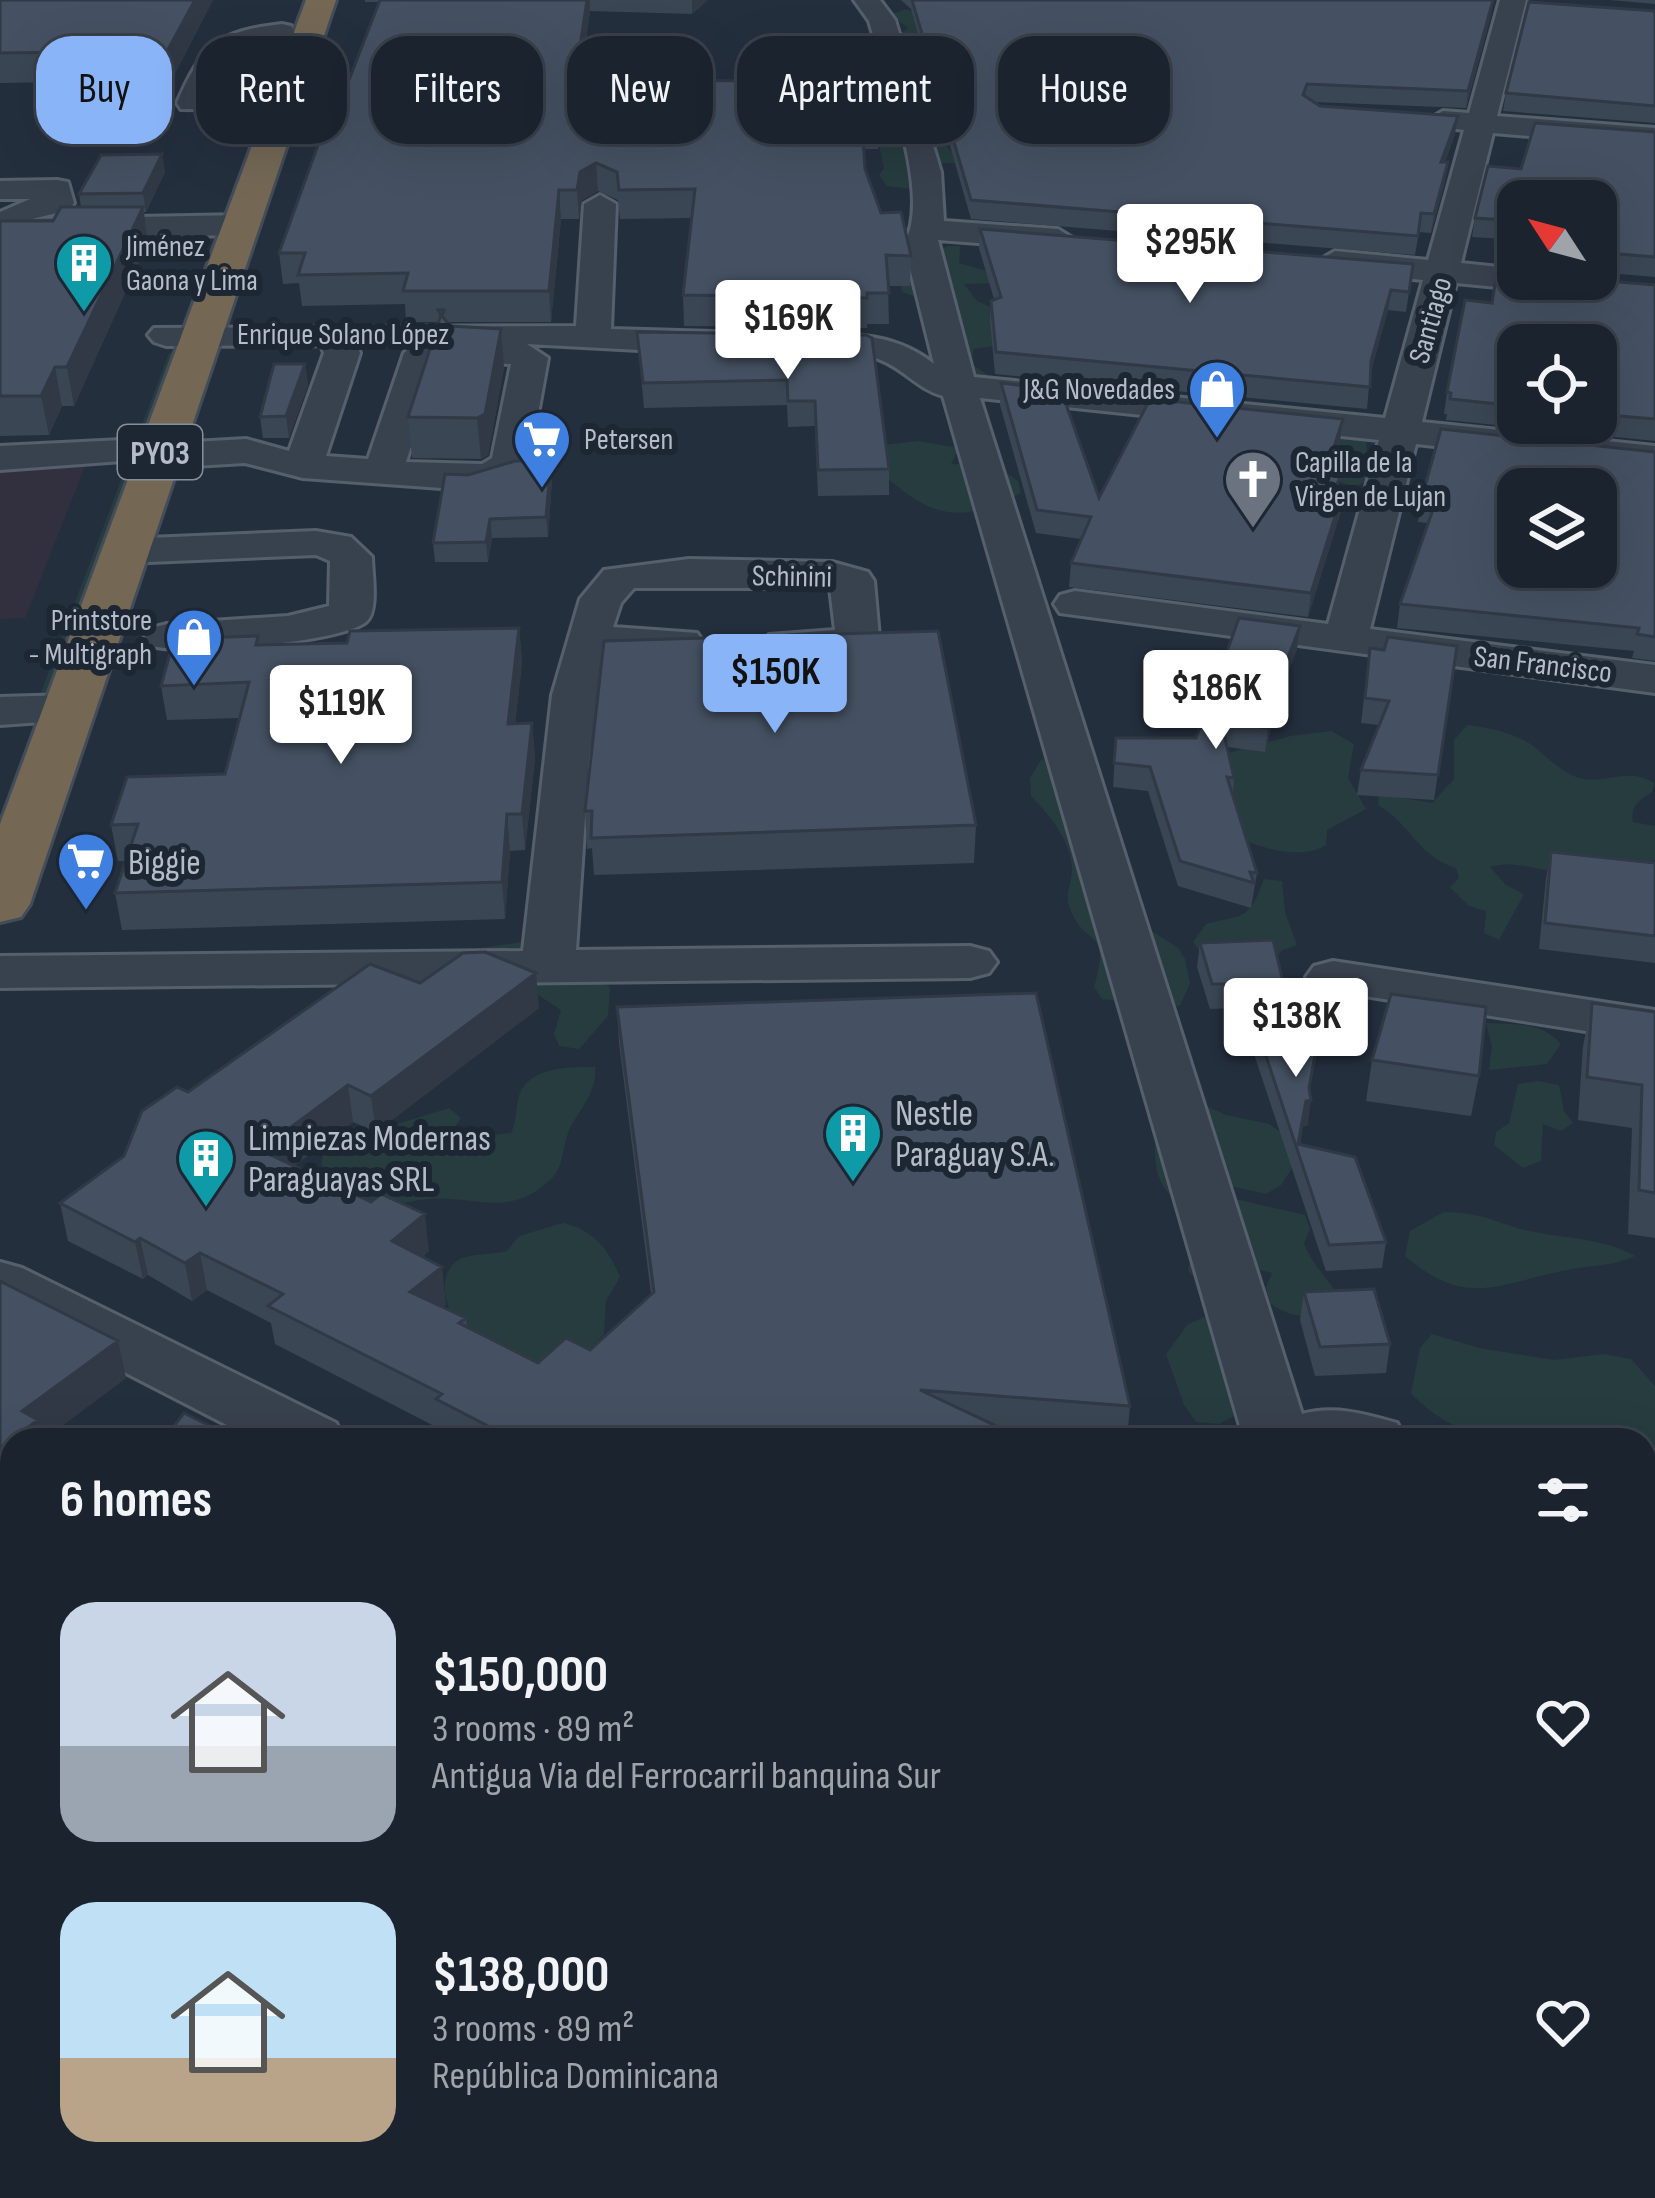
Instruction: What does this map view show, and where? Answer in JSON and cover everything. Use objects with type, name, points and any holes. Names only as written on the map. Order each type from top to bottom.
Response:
[{"type":"highway","name":"PY03","points":[[0,904],[28,710],[188,342],[225,225],[297,31]]},
{"type":"highway","name":"PY03","points":[[225,225],[243,144]]},
{"type":"highway","name":"PY03","points":[[62,610],[104,531]]},
{"type":"street","points":[[867,0],[882,20],[926,172],[924,237],[958,388],[1273,1428]]},
{"type":"street","name":"Santiago","points":[[1346,640],[1512,4]]},
{"type":"street","points":[[1412,117],[1655,137]]},
{"type":"street","points":[[0,190],[57,190],[58,203],[14,213],[3,229]]},
{"type":"street","points":[[593,338],[600,204]]},
{"type":"street","points":[[3,229],[225,225]]},
{"type":"street","points":[[924,237],[1088,241]]},
{"type":"street","points":[[1312,259],[1497,277]]},
{"type":"street","name":"Enrique Solano López","points":[[338,344],[546,333],[878,346],[901,355],[928,379],[958,388],[1655,458]]},
{"type":"street","points":[[0,458],[246,451],[303,466],[469,478],[493,474],[510,464],[530,358],[521,353],[188,342]]},
{"type":"street","points":[[303,466],[338,344]]},
{"type":"street","points":[[384,471],[422,353]]},
{"type":"street","points":[[104,531],[316,543],[336,546],[351,557],[350,613],[340,618],[314,625],[166,637]]},
{"type":"street","name":"Schinini","points":[[832,575],[854,581],[858,610],[856,637],[849,642],[740,643],[593,624],[612,584],[622,578],[832,575]]},
{"type":"street","name":"San Francisco","points":[[1075,604],[1655,679]]},
{"type":"street","points":[[549,965],[565,740],[593,624]]},
{"type":"street","points":[[0,971],[970,962]]},
{"type":"street","points":[[1333,977],[1655,1026]]},
{"type":"street","points":[[0,1282],[288,1428]]},
{"type":"shaded area","points":[[88,459],[25,618],[0,619],[0,462]]},
{"type":"green space","points":[[905,9],[916,12],[919,36],[891,36],[908,28],[891,15]]},
{"type":"green space","points":[[945,144],[961,163],[920,164],[913,189],[887,186],[879,175],[884,168],[879,145]]},
{"type":"green space","points":[[947,246],[960,246],[959,263],[986,271],[997,283],[964,284],[977,301],[993,308],[1008,344],[974,349],[970,363],[988,375],[983,379],[952,376],[919,298],[902,292],[905,274]]},
{"type":"green space","points":[[181,352],[57,694],[40,695],[169,353]]},
{"type":"green space","points":[[1315,432],[1348,432],[1366,439],[1369,480],[1354,487],[1328,477]]},
{"type":"green space","points":[[918,441],[959,448],[951,464],[994,465],[1018,481],[1021,493],[961,513],[928,506],[877,469],[876,446]]},
{"type":"green space","points":[[1467,725],[1517,737],[1579,778],[1635,776],[1654,783],[1632,816],[1633,822],[1655,826],[1655,860],[1603,871],[1512,864],[1490,867],[1506,885],[1524,894],[1499,940],[1484,933],[1486,911],[1469,906],[1450,887],[1459,878],[1456,868],[1432,856],[1378,805],[1379,794],[1432,803],[1454,779],[1454,740]]},
{"type":"green space","points":[[1331,731],[1354,744],[1348,778],[1366,809],[1327,830],[1326,845],[1315,850],[1278,850],[1230,835],[1228,753],[1290,736]]},
{"type":"green space","points":[[1056,757],[1136,921],[1178,948],[1185,959],[1190,983],[1180,1006],[1102,999],[1094,987],[1100,954],[1069,906],[1072,869],[1068,848],[1031,796],[1030,778],[1041,760]]},
{"type":"green space","points":[[1264,879],[1282,881],[1285,912],[1297,945],[1282,950],[1275,960],[1201,953],[1193,942],[1206,924],[1244,914]]},
{"type":"green space","points":[[530,941],[565,943],[610,988],[608,1016],[579,1049],[559,1046],[554,1034],[561,1010],[526,987],[443,964],[460,951]]},
{"type":"green space","points":[[1128,1015],[1191,1099],[1226,1115],[1269,1124],[1285,1135],[1296,1162],[1281,1185],[1266,1194],[1226,1185],[1191,1194],[1168,1193],[1155,1160],[1154,1102],[1126,1040]]},
{"type":"green space","points":[[1486,1023],[1536,1028],[1561,1044],[1547,1064],[1489,1070],[1492,1047]]},
{"type":"green space","points":[[595,1067],[592,1090],[568,1132],[556,1173],[522,1198],[379,1205],[351,1192],[321,1164],[327,1138],[343,1127],[388,1127],[449,1108],[461,1118],[446,1140],[511,1133],[520,1093],[533,1078],[553,1070]]},
{"type":"green space","points":[[1518,1084],[1559,1085],[1564,1111],[1573,1123],[1561,1131],[1543,1124],[1541,1161],[1523,1168],[1494,1145],[1496,1132],[1509,1123]]},
{"type":"green space","points":[[1240,1200],[1305,1215],[1310,1229],[1304,1243],[1342,1302],[1314,1314],[1289,1313],[1270,1303],[1266,1287],[1272,1273],[1253,1268],[1222,1284],[1199,1284],[1188,1270],[1202,1213],[1217,1203]]},
{"type":"green space","points":[[1444,1212],[1605,1244],[1635,1256],[1504,1285],[1467,1288],[1428,1273],[1405,1256],[1410,1231]]},
{"type":"green space","points":[[563,1223],[599,1242],[620,1277],[606,1301],[604,1334],[563,1377],[456,1324],[445,1282],[458,1260],[507,1251],[519,1236]]},
{"type":"green space","points":[[1226,1308],[1238,1414],[1219,1424],[1196,1422],[1184,1405],[1166,1354],[1188,1324]]},
{"type":"green space","points":[[1432,1334],[1479,1348],[1554,1360],[1603,1354],[1631,1359],[1655,1386],[1655,1428],[1460,1428],[1411,1393],[1420,1348]]},
{"type":"building","points":[[0,0],[195,0],[172,42],[172,36],[36,36],[36,53],[0,53]]},
{"type":"building","points":[[380,0],[587,0],[582,36],[567,36],[567,144],[713,144],[713,81],[737,81],[737,144],[863,144],[865,169],[881,213],[901,212],[911,256],[886,255],[889,293],[867,293],[867,298],[683,295],[695,189],[619,190],[617,172],[596,163],[580,172],[577,190],[559,190],[549,291],[403,291],[408,273],[298,275],[305,253],[279,253],[318,144],[347,144],[347,85]]},
{"type":"building","points":[[912,0],[1493,0],[1468,91],[1307,84],[1303,95],[1320,106],[1458,116],[1441,162],[1448,162],[1434,214],[1421,213],[1418,236],[971,200],[954,144],[974,144],[974,36],[923,36]]},
{"type":"building","points":[[1529,2],[1655,11],[1655,106],[1506,93]]},
{"type":"building","points":[[1535,123],[1655,132],[1655,257],[1617,254],[1617,180],[1497,180],[1497,219],[1475,218],[1488,166],[1521,169]]},
{"type":"building","points":[[162,154],[143,193],[79,194],[101,155]]},
{"type":"building","points":[[61,207],[143,207],[67,367],[55,367],[41,396],[0,396],[0,221],[53,221]]},
{"type":"building","points":[[980,229],[1413,264],[1409,292],[1391,290],[1371,361],[1370,387],[996,352],[991,301],[1001,297]]},
{"type":"building","points":[[1497,272],[1497,300],[1617,300],[1617,282],[1655,285],[1655,419],[1617,416],[1617,324],[1497,324],[1497,404],[1450,399],[1447,392],[1465,300],[1492,303]]},
{"type":"building","points":[[438,310],[444,310],[442,316],[450,326],[501,329],[485,414],[477,418],[408,417],[441,315]]},
{"type":"building","points":[[637,332],[872,338],[889,469],[818,470],[815,401],[788,401],[787,380],[643,383]]},
{"type":"building","points":[[274,364],[305,364],[286,416],[260,417]]},
{"type":"building","points":[[1001,383],[1061,390],[1099,498],[1150,399],[1343,419],[1325,475],[1340,476],[1336,487],[1344,488],[1311,593],[1071,563],[1091,517],[1037,510]]},
{"type":"building","points":[[1441,429],[1497,435],[1497,444],[1581,444],[1655,452],[1655,637],[1637,634],[1639,628],[1400,604],[1436,501],[1421,500]]},
{"type":"building","points":[[551,460],[546,517],[490,519],[486,542],[433,543],[445,474],[468,475],[515,461]]},
{"type":"building","points":[[1239,618],[1300,626],[1268,728],[1221,721],[1234,778],[1227,777],[1257,873],[1250,872],[1254,883],[1180,861],[1150,767],[1114,763],[1116,738],[1196,738]]},
{"type":"building","points":[[519,628],[508,724],[532,723],[522,814],[507,814],[502,882],[115,893],[138,824],[111,825],[127,777],[225,774],[249,682],[161,686],[174,639],[258,636],[256,645],[347,643],[350,631]]},
{"type":"building","points":[[938,631],[976,825],[591,838],[592,811],[585,811],[604,641]]},
{"type":"building","points":[[1388,637],[1457,646],[1438,775],[1361,770],[1389,701],[1365,698],[1370,648],[1384,650]]},
{"type":"building","points":[[1551,852],[1655,863],[1655,936],[1545,923]]},
{"type":"building","points":[[1273,940],[1287,999],[1325,1000],[1309,1088],[1311,1100],[1306,1101],[1298,1144],[1355,1157],[1386,1242],[1329,1245],[1253,1017],[1241,1017],[1237,984],[1212,984],[1200,943]]},
{"type":"building","points":[[485,952],[536,973],[371,1096],[348,1085],[260,1150],[371,1202],[381,1194],[425,1214],[392,1241],[442,1267],[410,1292],[466,1318],[459,1323],[538,1363],[566,1338],[590,1350],[654,1292],[617,1007],[1036,993],[1130,1406],[920,1390],[1001,1428],[492,1428],[436,1399],[442,1394],[268,1306],[283,1294],[200,1253],[185,1263],[60,1203],[124,1156],[142,1111],[177,1087],[188,1092],[370,964],[420,983],[463,953]]},
{"type":"building","points":[[1391,994],[1486,1007],[1479,1076],[1372,1060]]},
{"type":"building","points":[[1592,1003],[1655,1012],[1655,1193],[1639,1190],[1642,1085],[1587,1077]]},
{"type":"building","points":[[0,1281],[118,1341],[22,1411],[38,1420],[27,1428],[0,1428]]},
{"type":"building","points":[[1374,1289],[1390,1344],[1320,1347],[1304,1292]]},
{"type":"building","points":[[184,1413],[214,1428],[172,1428]]},
{"type":"place","name":"Jiménez Gaona y Lima","points":[[84,314]]},
{"type":"place","name":"J&G Novedades","points":[[1217,440]]},
{"type":"place","name":"Petersen","points":[[542,490]]},
{"type":"place","name":"Capilla de la Virgen de Lujan","points":[[1253,530]]},
{"type":"place","name":"Printstore - Multigraph","points":[[194,688]]},
{"type":"place","name":"Biggie","points":[[86,912]]},
{"type":"place","name":"Nestle Paraguay S.A.","points":[[853,1184]]},
{"type":"place","name":"Limpiezas Modernas Paraguayas SRL","points":[[206,1209]]}]
